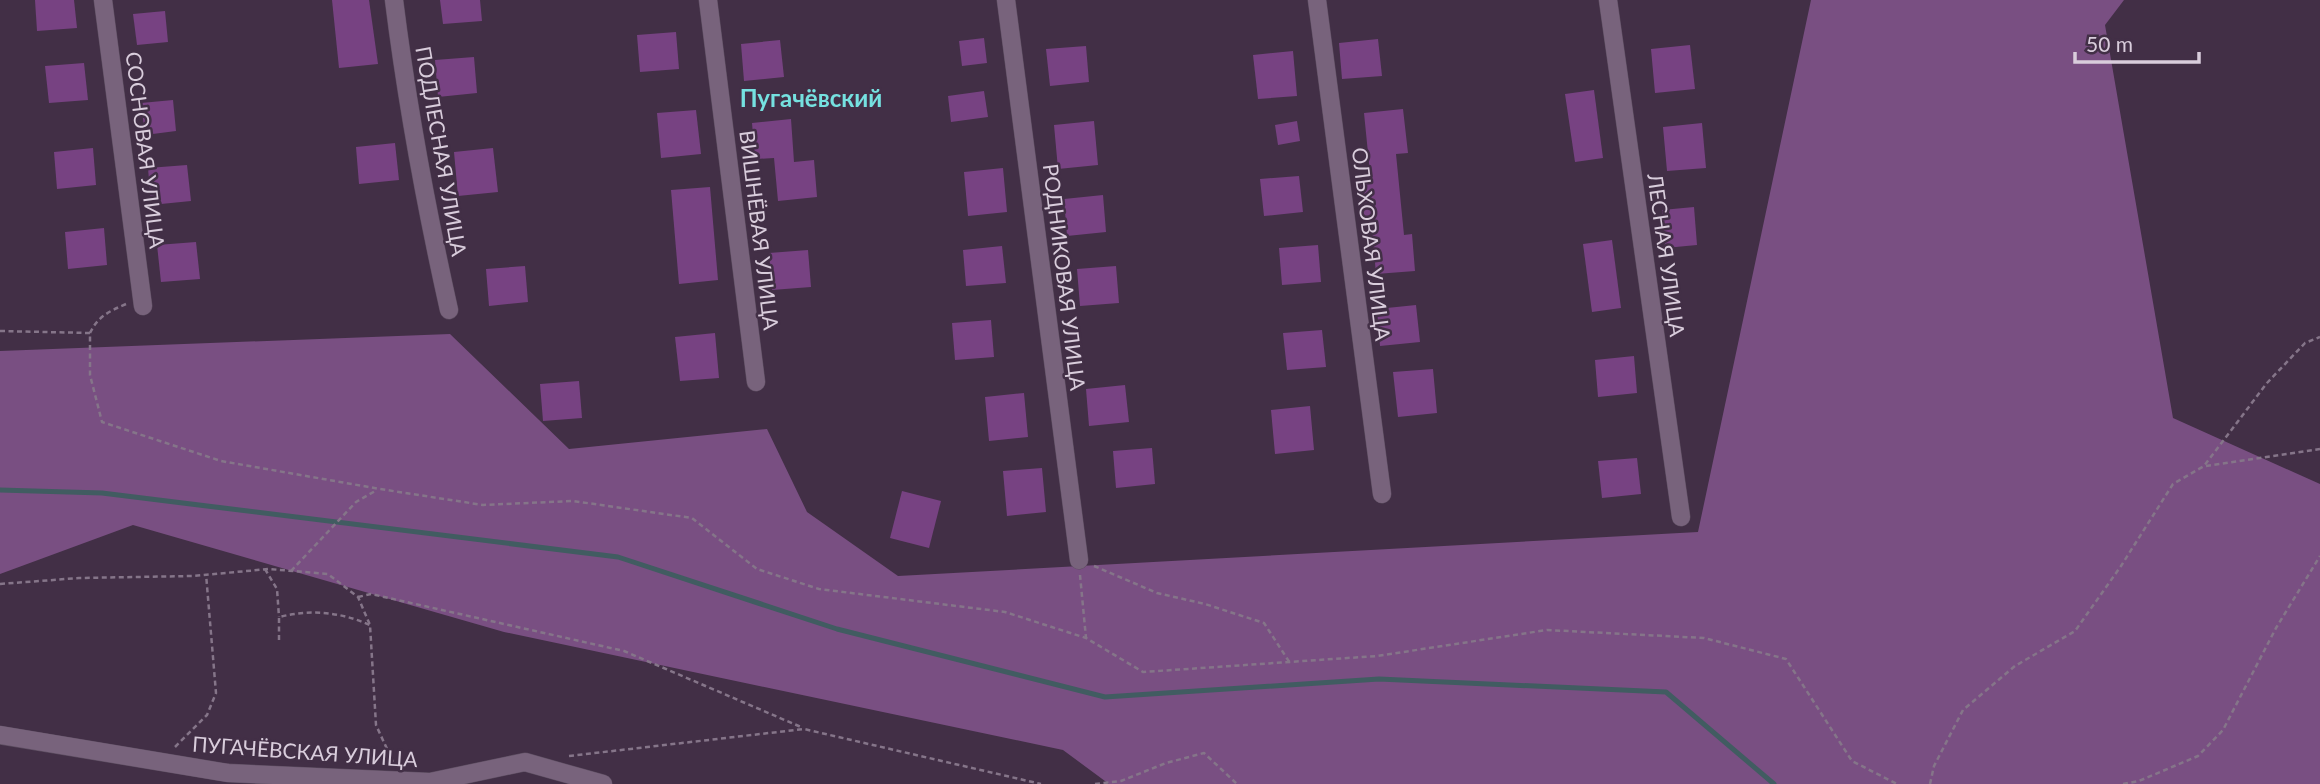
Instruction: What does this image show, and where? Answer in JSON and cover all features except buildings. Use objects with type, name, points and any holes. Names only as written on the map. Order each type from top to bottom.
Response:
[{"type":"street","name":"СОСНОВАЯ УЛИЦА","points":[[103,0],[143,301]]},
{"type":"street","name":"ПОДЛЕСНАЯ УЛИЦА","points":[[394,0],[403,72],[428,216],[449,310]]},
{"type":"street","name":"ВИШНЁВАЯ УЛИЦА","points":[[708,0],[756,382]]},
{"type":"street","name":"РОДНИКОВАЯ УЛИЦА","points":[[1006,0],[1079,560]]},
{"type":"street","name":"ОЛЬХОВАЯ УЛИЦА","points":[[1317,0],[1382,494]]},
{"type":"street","name":"ЛЕСНАЯ УЛИЦА","points":[[1608,0],[1681,517]]},
{"type":"street","name":"ПУГАЧЁВСКАЯ УЛИЦА","points":[[0,735],[228,773],[430,782],[525,762],[604,784]]},
{"type":"path","points":[[143,301],[104,313],[90,333],[90,375],[102,422],[221,461],[483,505],[573,501],[692,518],[757,569],[819,589],[1005,612],[1086,638],[1143,672],[1290,664],[1418,651],[1548,631],[1704,638],[1786,659],[1852,761],[1897,784]]},
{"type":"path","points":[[0,331],[90,333]]},
{"type":"path","points":[[2204,466],[2267,383],[2305,344],[2320,337]]},
{"type":"path","points":[[1930,784],[1934,766],[1963,710],[2015,666],[2075,631],[2121,566],[2173,484],[2204,466],[2320,449]]},
{"type":"path","points":[[291,571],[356,502],[380,489]]},
{"type":"path","points":[[2123,784],[2139,781],[2198,756],[2224,730],[2276,628],[2320,556]]},
{"type":"path","points":[[1086,638],[1079,560],[1157,593],[1205,604],[1264,623],[1290,664]]},
{"type":"path","points":[[265,569],[277,589],[279,640]]},
{"type":"path","points":[[0,584],[265,569],[328,574],[358,597],[370,625],[376,725],[402,780]]},
{"type":"path","points":[[169,763],[172,751],[207,715],[216,693],[206,574]]},
{"type":"path","points":[[358,597],[371,594],[624,651],[804,729],[1041,784]]},
{"type":"path","points":[[279,617],[298,612],[329,612],[370,625]]},
{"type":"path","points":[[566,756],[804,729]]},
{"type":"path","points":[[1095,784],[1121,781],[1166,762],[1204,753],[1237,784]]},
{"type":"shaded area","points":[[1811,0],[2124,0],[2105,25],[2173,418],[2320,484],[2320,784],[1109,784],[1063,750],[504,632],[133,525],[0,574],[0,351],[450,334],[569,449],[767,429],[807,512],[898,576],[1698,532]]},
{"type":"waterway","points":[[0,490],[102,493],[618,557],[837,629],[1105,697],[1379,679],[1666,692],[1774,784]]},
{"type":"district","name":"Пугачёвский","points":[[811,97]]}]
